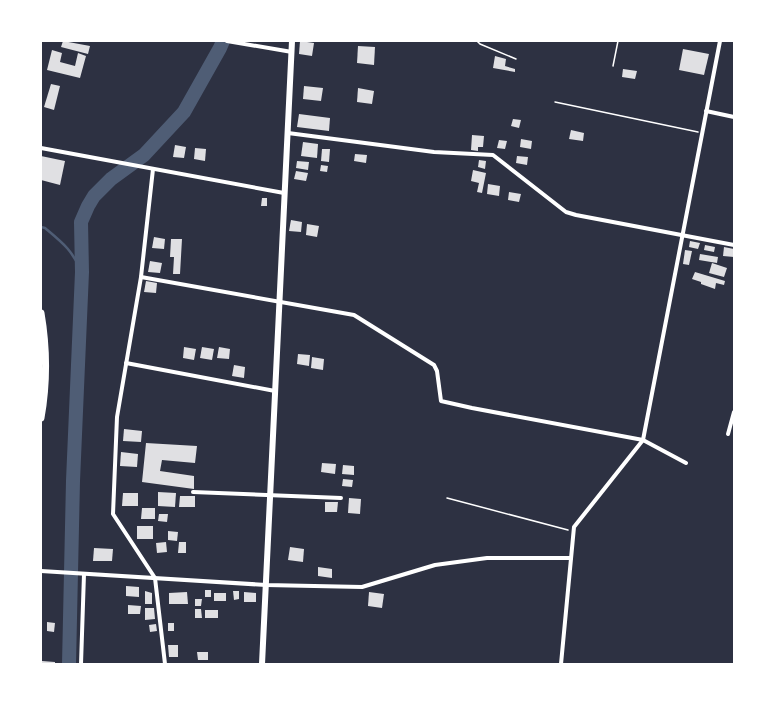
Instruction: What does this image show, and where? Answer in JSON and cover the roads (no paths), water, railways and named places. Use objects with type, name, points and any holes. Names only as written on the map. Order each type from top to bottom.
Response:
[{"type":"main road","points":[[41,313],[46,377],[41,418]]},
{"type":"street","points":[[228,41],[292,52]]},
{"type":"street","points":[[262,664],[292,41]]},
{"type":"street","points":[[561,664],[574,527],[644,440],[720,41]]},
{"type":"street","points":[[706,111],[734,116]]},
{"type":"street","points":[[288,133],[434,152],[493,155],[566,212],[734,245]]},
{"type":"street","points":[[41,148],[284,193]]},
{"type":"street","points":[[153,169],[141,277],[117,417],[113,514],[155,578],[165,664]]},
{"type":"street","points":[[141,277],[354,315],[434,365],[437,371],[441,400],[472,408],[644,440],[686,462]]},
{"type":"street","points":[[126,363],[275,391]]},
{"type":"street","points":[[728,434],[734,412]]},
{"type":"street","points":[[193,492],[341,498]]},
{"type":"street","points":[[41,571],[266,585],[362,587],[435,565],[487,558],[571,558]]},
{"type":"street","points":[[81,664],[83,574]]},
{"type":"waterway","points":[[69,664],[73,481],[82,272],[81,222],[94,196],[111,179],[144,155],[184,112],[223,41]]},
{"type":"waterway","points":[[41,227],[45,228],[66,247],[82,272]]}]
